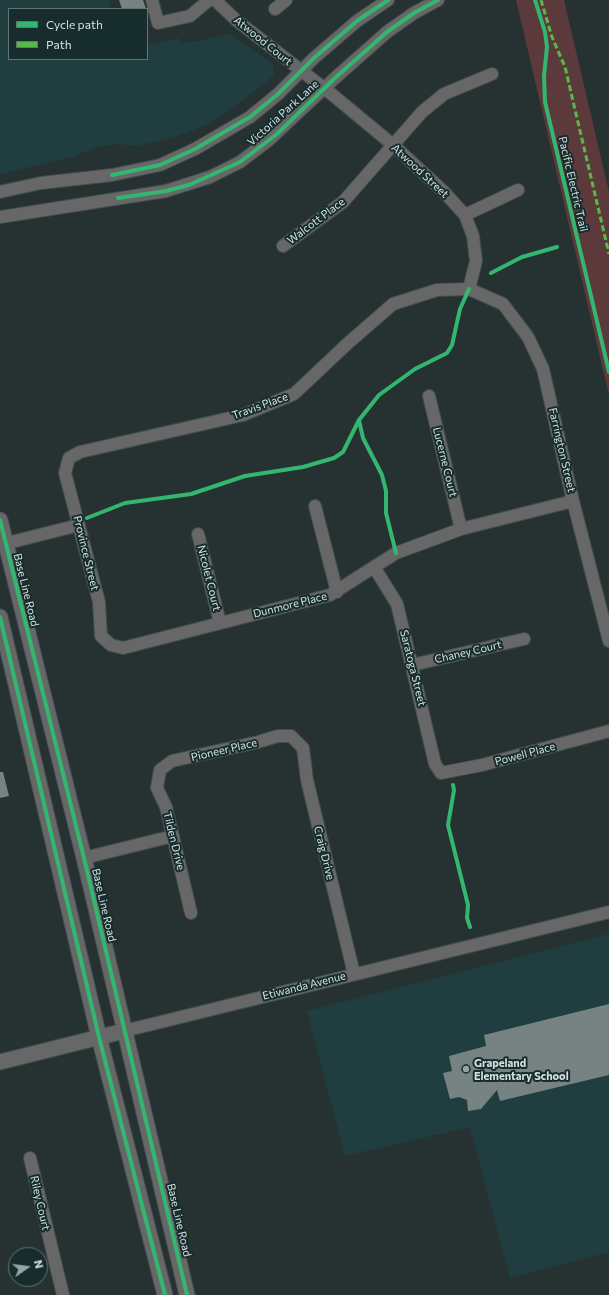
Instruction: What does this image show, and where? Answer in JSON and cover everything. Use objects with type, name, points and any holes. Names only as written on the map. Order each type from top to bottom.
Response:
[{"type":"main road","name":"Base Line Road","points":[[0,520],[3,544],[84,858],[187,1295]]},
{"type":"main road","points":[[0,617],[99,1037],[165,1295]]},
{"type":"main road","name":"Etiwanda Avenue","points":[[0,1062],[124,1031]]},
{"type":"street","points":[[152,0],[158,23],[190,16],[210,0]]},
{"type":"street","name":"Atwood Court","points":[[215,0],[236,20],[313,81]]},
{"type":"street","points":[[274,9],[286,0]]},
{"type":"street","name":"Victoria Park Lane","points":[[0,192],[42,184],[112,175],[160,165],[195,149],[250,117],[302,72],[314,58],[357,20],[388,0]]},
{"type":"street","name":"Victoria Park Lane","points":[[0,217],[166,191],[189,185],[210,177],[240,162],[269,140],[387,32],[414,13],[438,0]]},
{"type":"street","name":"Walcott Place","points":[[282,246],[343,202],[422,112],[444,94],[492,74]]},
{"type":"street","name":"Atwood Street","points":[[313,81],[393,145],[444,192],[465,215],[473,236],[476,261],[469,289]]},
{"type":"street","points":[[465,215],[518,190]]},
{"type":"street","name":"Travis Place","points":[[69,458],[80,452],[243,415],[294,394],[347,344],[393,304],[437,290],[469,289]]},
{"type":"street","name":"Farrington Street","points":[[469,289],[503,304],[528,337],[543,368],[573,501],[609,641]]},
{"type":"street","name":"Lucerne Court","points":[[428,396],[461,529]]},
{"type":"street","name":"Province Street","points":[[69,458],[65,473],[99,602],[101,636],[111,646]]},
{"type":"street","name":"Dunmore Place","points":[[111,646],[123,648],[330,595],[337,592],[396,553],[461,529],[573,501]]},
{"type":"street","points":[[315,506],[337,592]]},
{"type":"street","points":[[3,544],[79,525]]},
{"type":"street","name":"Nicolet Court","points":[[198,534],[220,622]]},
{"type":"street","name":"Saratoga Street","points":[[374,567],[397,604],[436,764],[441,773]]},
{"type":"street","name":"Chaney Court","points":[[412,665],[524,639]]},
{"type":"street","name":"Powell Place","points":[[441,773],[448,773],[482,765],[609,731]]},
{"type":"street","name":"Pioneer Place","points":[[160,770],[172,761],[258,742],[278,736],[291,736]]},
{"type":"street","name":"Craig Drive","points":[[291,736],[303,748],[307,780],[354,974]]},
{"type":"street","name":"Tilden Drive","points":[[160,770],[157,788],[166,807],[191,913]]},
{"type":"street","points":[[84,858],[173,836]]},
{"type":"street","name":"Etiwanda Avenue","points":[[124,1031],[609,912]]},
{"type":"street","name":"Riley Court","points":[[30,1158],[63,1295]]},
{"type":"shaded area","points":[[0,0],[109,0],[111,8],[8,8],[8,60],[148,60],[148,46],[178,38],[183,44],[230,34],[273,64],[274,75],[211,123],[175,137],[136,146],[116,144],[97,147],[72,157],[0,174]]},
{"type":"shaded area","points":[[516,0],[564,0],[609,192],[609,395]]},
{"type":"shaded area","name":"Grapeland Elementary School","points":[[609,934],[609,1252],[510,1278],[470,1127],[345,1156],[307,1011]]},
{"type":"building","points":[[119,0],[143,0],[146,8],[122,8]]},
{"type":"building","points":[[0,772],[3,772],[9,796],[0,798]]},
{"type":"building","points":[[609,1004],[609,1075],[500,1101],[497,1090],[481,1109],[468,1111],[467,1100],[459,1097],[450,1099],[443,1073],[452,1071],[449,1056],[486,1046],[484,1035]]},
{"type":"marked path","points":[[541,0],[552,37],[565,67],[609,254]]},
{"type":"cycle path","points":[[112,175],[160,165],[195,149],[250,117],[278,94],[314,58],[357,21],[388,0]]},
{"type":"cycle path","points":[[118,198],[166,191],[189,185],[240,162],[277,134],[335,78],[387,32],[414,13],[438,0]]},
{"type":"cycle path","name":"Pacific Electric Trail","points":[[535,0],[545,32],[547,47],[544,76],[545,102],[609,372]]},
{"type":"cycle path","points":[[491,273],[522,257],[557,247]]},
{"type":"cycle path","points":[[87,518],[125,503],[191,494],[245,476],[303,467],[334,458],[343,452],[359,420],[379,395],[415,369],[447,353],[452,345],[460,309],[469,289]]},
{"type":"cycle path","points":[[359,420],[363,438],[382,475],[386,491],[386,513],[396,553]]},
{"type":"cycle path","points":[[0,520],[84,858],[187,1295]]},
{"type":"cycle path","points":[[0,617],[99,1037],[165,1295]]},
{"type":"cycle path","points":[[453,785],[454,790],[448,825],[468,905],[467,918],[470,927]]},
{"type":"place","name":"Grapeland Elementary School","points":[[466,1069]]}]
